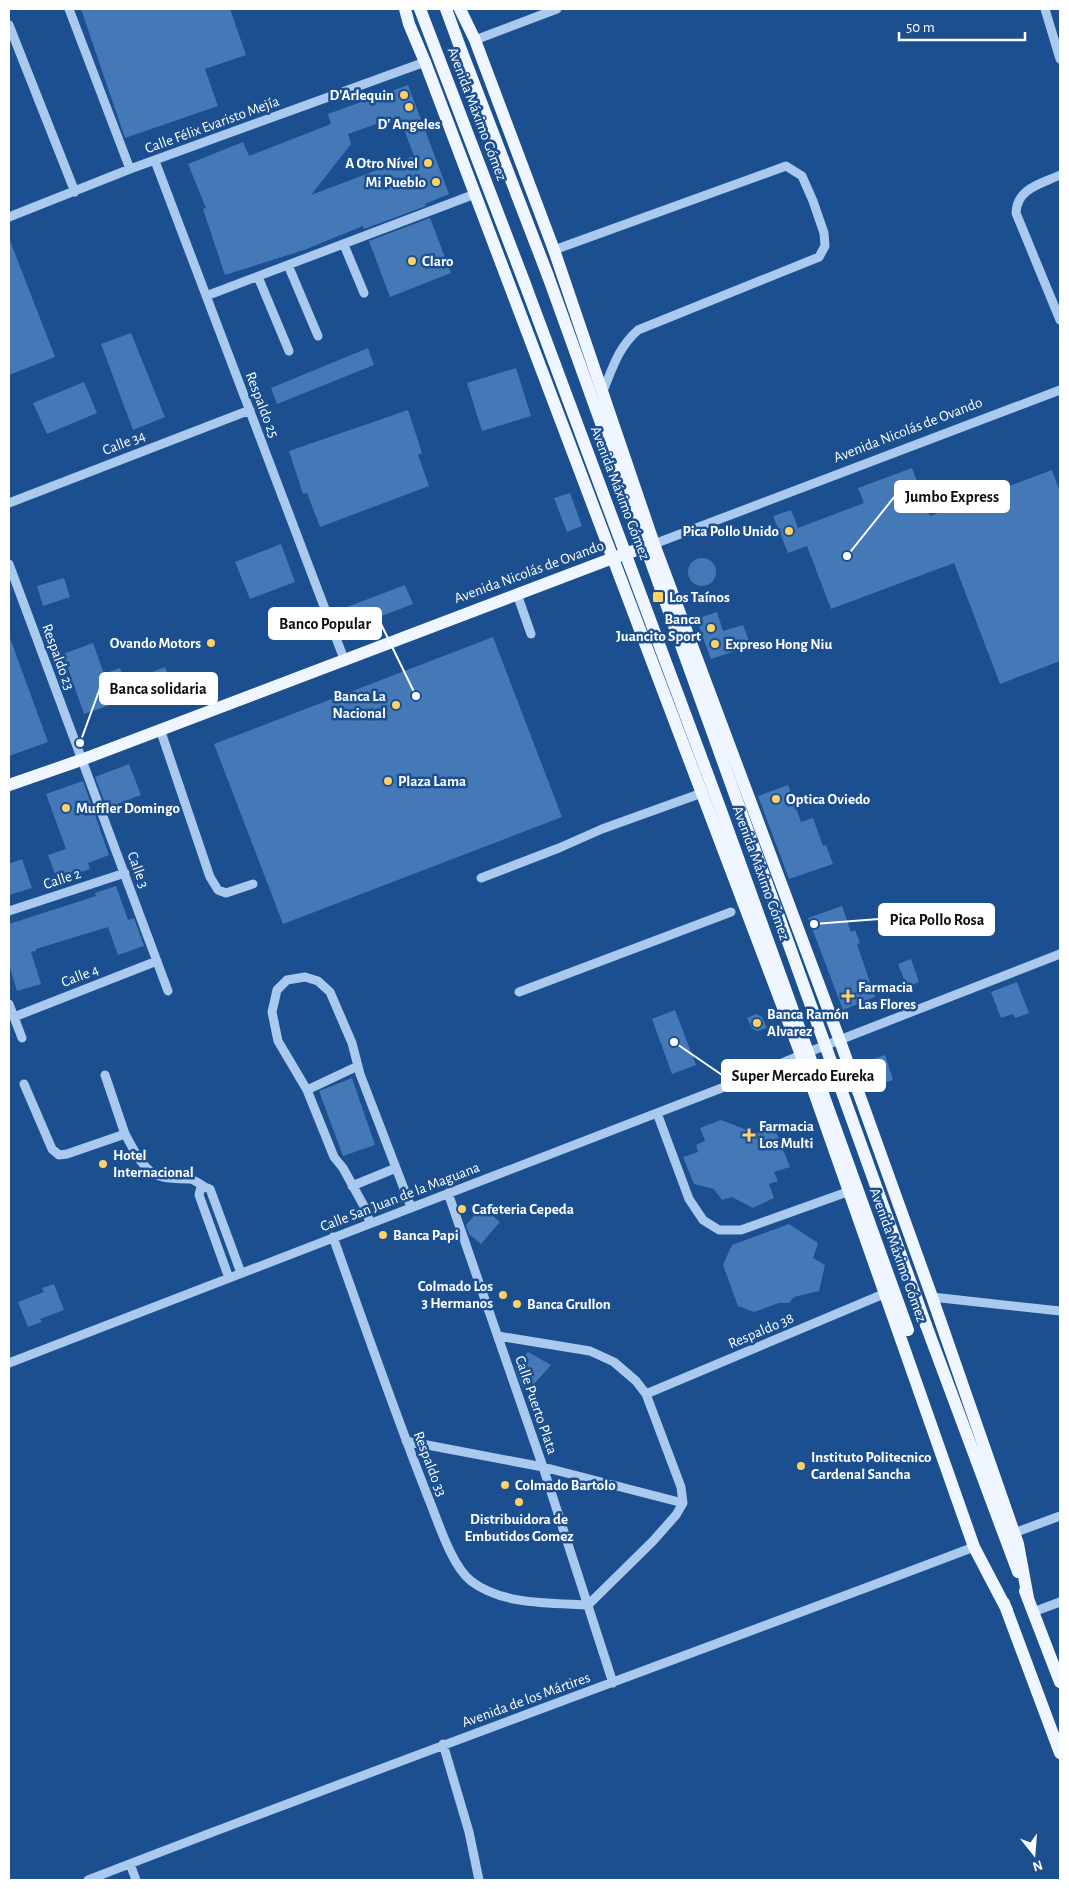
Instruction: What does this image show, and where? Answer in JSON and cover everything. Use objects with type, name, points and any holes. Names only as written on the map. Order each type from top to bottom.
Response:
[{"type":"main road","points":[[405,9],[409,24],[801,1055],[974,1547],[1007,1610]]},
{"type":"main road","name":"Avenida Máximo Gómez","points":[[420,9],[716,796],[1007,1610],[1060,1753]]},
{"type":"main road","name":"Avenida Máximo Gómez","points":[[446,9],[548,276],[926,1325],[1060,1682]]},
{"type":"main road","points":[[460,9],[476,40],[554,250],[654,544],[840,1041],[932,1297],[1018,1544],[1028,1598]]},
{"type":"main road","name":"Avenida Nicolás de Ovando","points":[[9,785],[81,760],[344,659],[654,544]]},
{"type":"street","points":[[70,9],[130,169]]},
{"type":"street","points":[[476,40],[557,9]]},
{"type":"street","points":[[1045,9],[1060,59]]},
{"type":"street","points":[[9,25],[75,192]]},
{"type":"street","name":"Calle Félix Evaristo Mejía","points":[[9,217],[130,169],[425,62]]},
{"type":"street","name":"Respaldo 25","points":[[155,161],[344,659]]},
{"type":"street","points":[[554,250],[786,166],[802,176],[813,201],[824,233],[825,246],[819,257],[638,330],[626,341],[603,391]]},
{"type":"street","points":[[1060,175],[1028,189],[1016,202],[1016,213],[1060,320]]},
{"type":"street","points":[[206,296],[475,194]]},
{"type":"street","points":[[344,245],[364,293]]},
{"type":"street","points":[[288,266],[318,336]]},
{"type":"street","points":[[258,277],[289,351]]},
{"type":"street","name":"Avenida Nicolás de Ovando","points":[[654,544],[1060,390]]},
{"type":"street","name":"Calle 34","points":[[9,503],[250,410]]},
{"type":"street","name":"Respaldo 23","points":[[9,564],[81,760]]},
{"type":"street","points":[[517,594],[531,634]]},
{"type":"street","points":[[160,730],[210,877],[218,890],[226,893],[253,884]]},
{"type":"street","name":"Calle 3","points":[[81,760],[125,872],[168,991]]},
{"type":"street","points":[[481,878],[602,829],[702,793]]},
{"type":"street","name":"Calle 2","points":[[9,911],[125,872]]},
{"type":"street","points":[[519,992],[731,912]]},
{"type":"street","points":[[840,1041],[1060,954]]},
{"type":"street","name":"Calle 4","points":[[14,1017],[157,962]]},
{"type":"street","points":[[370,1223],[365,1208],[343,1168],[334,1157],[307,1090],[278,1041],[272,1012],[277,990],[287,980],[304,978],[318,981],[330,992],[352,1042],[358,1066],[411,1207]]},
{"type":"street","points":[[9,1004],[22,1038]]},
{"type":"street","name":"Calle San Juan de la Maguana","points":[[9,1364],[840,1041]]},
{"type":"street","points":[[307,1090],[358,1066]]},
{"type":"street","points":[[105,1075],[125,1134],[147,1169],[159,1177],[191,1179],[198,1182],[201,1187],[210,1189],[241,1273]]},
{"type":"street","points":[[24,1084],[52,1149],[60,1155],[125,1134]]},
{"type":"street","points":[[657,1113],[689,1199],[703,1220],[719,1230],[741,1230],[850,1191]]},
{"type":"street","points":[[352,1186],[396,1168]]},
{"type":"street","points":[[201,1187],[199,1195],[229,1278]]},
{"type":"street","name":"Calle Puerto Plata","points":[[448,1193],[543,1468],[613,1684]]},
{"type":"street","name":"Respaldo 33","points":[[333,1237],[406,1441],[452,1557],[469,1580],[487,1591],[513,1599],[588,1605]]},
{"type":"street","name":"Respaldo 38","points":[[646,1394],[886,1293]]},
{"type":"street","points":[[932,1297],[1060,1311]]},
{"type":"street","points":[[498,1336],[590,1351],[614,1362],[636,1380],[646,1394],[681,1486],[683,1503],[676,1515],[653,1541],[588,1605]]},
{"type":"street","points":[[406,1441],[543,1468],[683,1503]]},
{"type":"street","points":[[1014,1533],[1060,1516]]},
{"type":"street","name":"Avenida de los Mártires","points":[[88,1880],[443,1744],[613,1684],[974,1547]]},
{"type":"street","points":[[1033,1612],[1060,1602]]},
{"type":"street","points":[[443,1744],[469,1832],[479,1880]]},
{"type":"street","points":[[130,1864],[136,1880]]},
{"type":"building","points":[[81,9],[230,9],[246,55],[205,69],[218,106],[125,138]]},
{"type":"building","points":[[408,85],[449,194],[425,204],[426,206],[364,229],[363,226],[304,250],[225,275],[203,209],[206,208],[188,164],[243,142],[249,156],[331,124],[328,114]],"holes":[[[399,116],[414,156],[311,195],[351,144],[348,134]]]},
{"type":"building","name":"Claro","points":[[430,218],[451,273],[390,297],[369,241]]},
{"type":"building","points":[[9,238],[55,357],[9,375]]},
{"type":"building","points":[[131,333],[165,417],[133,430],[101,344]]},
{"type":"building","points":[[368,348],[374,365],[277,404],[271,388]]},
{"type":"building","points":[[516,368],[531,416],[482,431],[467,383]]},
{"type":"building","points":[[84,382],[97,413],[47,434],[33,403]]},
{"type":"building","points":[[408,410],[422,453],[418,455],[429,486],[320,527],[307,493],[303,494],[289,451]]},
{"type":"building","points":[[912,468],[930,516],[1052,470],[1060,492],[1060,661],[1000,684],[954,563],[831,609],[807,546],[788,553],[773,516],[791,510],[798,528],[864,503],[858,488]]},
{"type":"building","points":[[570,493],[582,526],[567,532],[554,498]]},
{"type":"building","points":[[281,544],[295,582],[250,599],[235,562]]},
{"type":"building","points":[[702,558],[712,562],[716,572],[712,582],[702,586],[692,582],[688,572],[692,562]]},
{"type":"building","points":[[64,578],[70,597],[43,606],[37,586]]},
{"type":"building","points":[[405,585],[413,604],[348,629],[343,616],[349,613],[347,607]]},
{"type":"building","points":[[717,612],[723,631],[743,625],[751,646],[711,659],[696,619]]},
{"type":"building","name":"Plaza Lama","points":[[493,637],[562,817],[283,924],[214,744]]},
{"type":"building","points":[[9,638],[48,742],[9,756]]},
{"type":"building","points":[[93,643],[104,674],[120,668],[125,683],[165,667],[175,692],[151,701],[147,692],[84,714],[63,654]]},
{"type":"building","points":[[129,764],[141,795],[107,808],[95,777]]},
{"type":"building","points":[[83,781],[109,855],[88,863],[90,869],[57,880],[48,855],[66,849],[46,794]]},
{"type":"building","points":[[788,785],[801,822],[813,818],[823,846],[826,845],[833,864],[789,879],[758,796]]},
{"type":"building","points":[[22,859],[32,888],[9,895],[9,864]]},
{"type":"building","points":[[116,886],[128,920],[134,918],[144,946],[118,955],[108,927],[36,949],[36,951],[31,952],[41,984],[17,991],[9,965],[9,924],[96,896],[95,893]]},
{"type":"building","points":[[842,906],[851,932],[855,930],[860,943],[857,944],[875,997],[843,1010],[808,918]]},
{"type":"building","points":[[911,959],[919,982],[907,987],[898,964]]},
{"type":"building","points":[[1017,982],[1029,1013],[1015,1018],[1013,1014],[1001,1018],[991,992]]},
{"type":"building","points":[[675,1010],[696,1065],[672,1074],[652,1019]]},
{"type":"building","name":"Banca Ramón Alvarez","points":[[756,1014],[762,1017],[767,1028],[757,1031],[752,1028],[747,1018]]},
{"type":"building","points":[[885,1055],[893,1080],[875,1086],[866,1062]]},
{"type":"building","points":[[352,1078],[375,1145],[343,1156],[319,1091]]},
{"type":"building","points":[[721,1120],[755,1133],[774,1127],[790,1167],[774,1172],[778,1181],[769,1184],[774,1198],[753,1208],[732,1197],[722,1200],[714,1189],[694,1184],[683,1157],[698,1152],[696,1145],[705,1141],[700,1128]]},
{"type":"building","points":[[482,1207],[500,1222],[481,1244],[469,1234],[466,1225]]},
{"type":"building","points":[[789,1224],[818,1243],[813,1258],[825,1265],[819,1291],[794,1297],[789,1303],[779,1303],[754,1312],[738,1306],[723,1265],[732,1245]]},
{"type":"building","points":[[54,1284],[64,1310],[40,1319],[42,1322],[28,1327],[18,1302],[44,1292],[42,1288]]},
{"type":"building","points":[[528,1352],[551,1365],[527,1392],[521,1384],[515,1367]]},
{"type":"place","name":"D'Arlequin","points":[[404,95]]},
{"type":"place","name":"D' Angeles","points":[[409,107]]},
{"type":"place","name":"A Otro Nível","points":[[428,163]]},
{"type":"place","name":"Mi Pueblo","points":[[436,182]]},
{"type":"place","name":"Claro","points":[[412,261]]},
{"type":"place","name":"Pica Pollo Unido","points":[[789,531]]},
{"type":"place","name":"Jumbo Express","points":[[847,556]]},
{"type":"place","name":"Los Taínos","points":[[658,597]]},
{"type":"place","name":"Banca Juancito Sport","points":[[711,628]]},
{"type":"place","name":"Ovando Motors","points":[[211,643]]},
{"type":"place","name":"Expreso Hong Niu","points":[[715,644]]},
{"type":"place","name":"Banco Popular","points":[[416,696]]},
{"type":"place","name":"Banca La Nacional","points":[[396,705]]},
{"type":"place","name":"Banca solidaria","points":[[80,743]]},
{"type":"place","name":"Plaza Lama","points":[[388,781]]},
{"type":"place","name":"Optica Oviedo","points":[[776,799]]},
{"type":"place","name":"Muffler Domingo","points":[[66,808]]},
{"type":"place","name":"Pica Pollo Rosa","points":[[814,924]]},
{"type":"place","name":"Farmacia Las Flores","points":[[848,996]]},
{"type":"place","name":"Banca Ramón Alvarez","points":[[757,1023]]},
{"type":"place","name":"Super Mercado Eureka","points":[[674,1042]]},
{"type":"place","name":"Farmacia Los Multi","points":[[749,1135]]},
{"type":"place","name":"Hotel Internacional","points":[[103,1164]]},
{"type":"place","name":"Cafeteria Cepeda","points":[[462,1209]]},
{"type":"place","name":"Banca Papi","points":[[383,1235]]},
{"type":"place","name":"Colmado Los 3 Hermanos","points":[[503,1295]]},
{"type":"place","name":"Banca Grullon","points":[[517,1304]]},
{"type":"place","name":"Instituto Politecnico Cardenal Sancha","points":[[801,1466]]},
{"type":"place","name":"Colmado Bartolo","points":[[505,1485]]},
{"type":"place","name":"Distribuidora de Embutidos Gomez","points":[[519,1502]]}]
